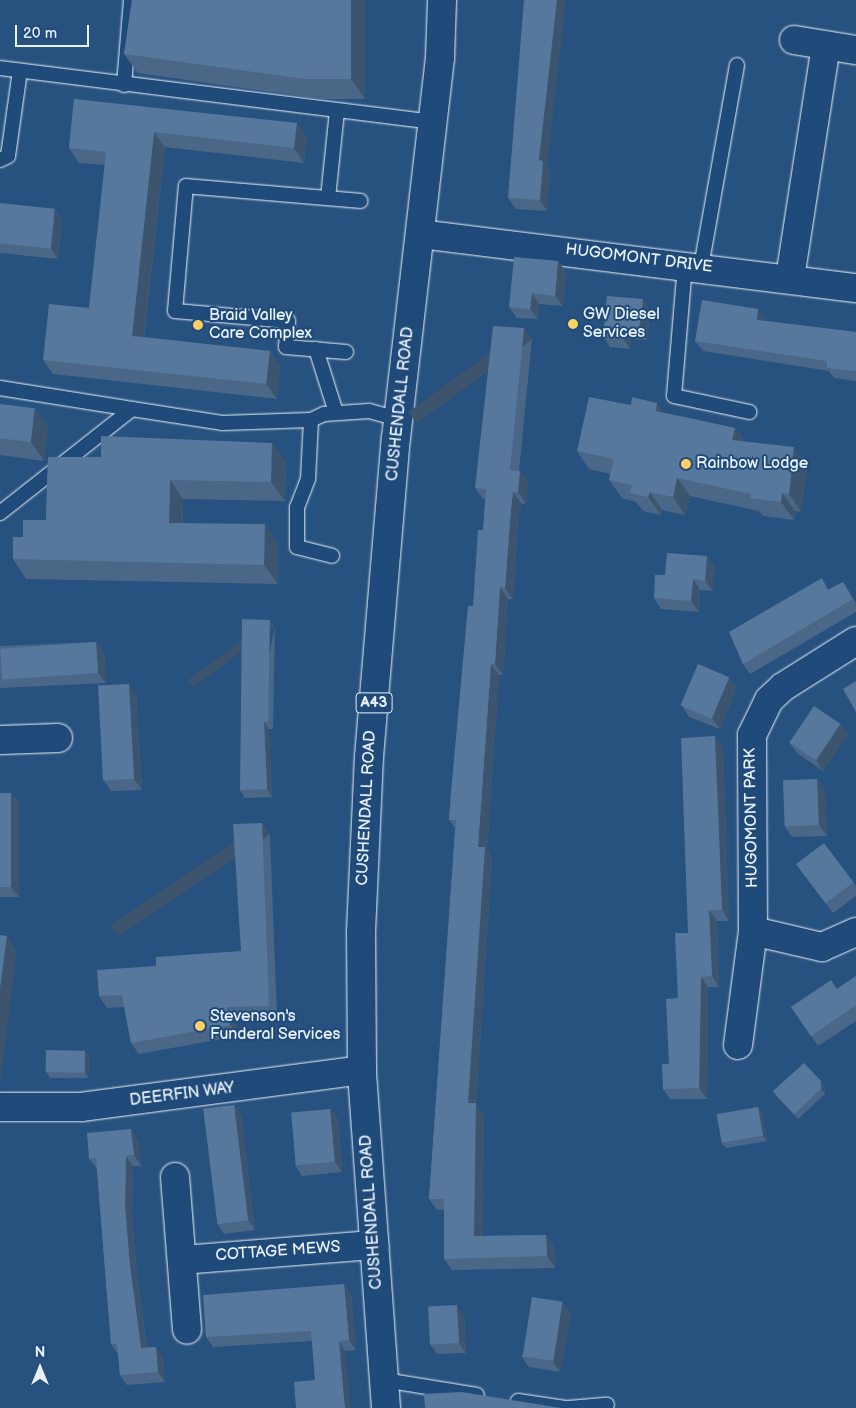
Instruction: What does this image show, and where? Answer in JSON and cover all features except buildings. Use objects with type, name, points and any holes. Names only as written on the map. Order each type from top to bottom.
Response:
[{"type":"street","name":"CUSHENDALL ROAD","points":[[386,1408],[362,1070],[360,932],[369,757],[398,420],[421,234],[442,0]]},
{"type":"street","points":[[794,40],[856,50]]},
{"type":"street","points":[[790,278],[826,46]]},
{"type":"street","name":"HUGOMONT DRIVE","points":[[421,234],[790,278],[856,288]]},
{"type":"street","name":"HUGOMONT PARK","points":[[738,1045],[753,931],[752,735],[768,700],[783,687],[856,641]]},
{"type":"street","points":[[0,740],[58,738]]},
{"type":"street","points":[[753,931],[822,946],[856,932]]},
{"type":"street","name":"DEERFIN WAY","points":[[0,1107],[80,1107],[362,1070]]},
{"type":"street","points":[[175,1177],[187,1330]]},
{"type":"street","name":"COTTAGE MEWS","points":[[182,1260],[374,1244]]},
{"type":"lane","points":[[124,85],[131,0]]},
{"type":"lane","points":[[737,65],[693,266],[674,396],[748,412]]},
{"type":"lane","points":[[0,68],[431,122]]},
{"type":"lane","points":[[0,160],[8,156],[20,71]]},
{"type":"lane","points":[[328,198],[337,110]]},
{"type":"lane","points":[[346,352],[286,347],[288,321],[175,311],[186,186],[360,201]]},
{"type":"lane","points":[[316,349],[336,413]]},
{"type":"lane","points":[[0,388],[222,423],[312,420],[336,413],[368,411],[398,420]]},
{"type":"lane","points":[[0,513],[132,409]]},
{"type":"lane","points":[[312,420],[308,479],[297,506],[297,547],[332,556]]},
{"type":"lane","points":[[384,1380],[567,1408],[607,1405]]},
{"type":"place","name":"GW Diesel Services","points":[[573,324]]},
{"type":"place","name":"Braid Valley Care Complex","points":[[198,325]]},
{"type":"place","name":"Rainbow Lodge","points":[[686,464]]},
{"type":"place","name":"Stevenson's Funderal Services","points":[[200,1026]]}]
